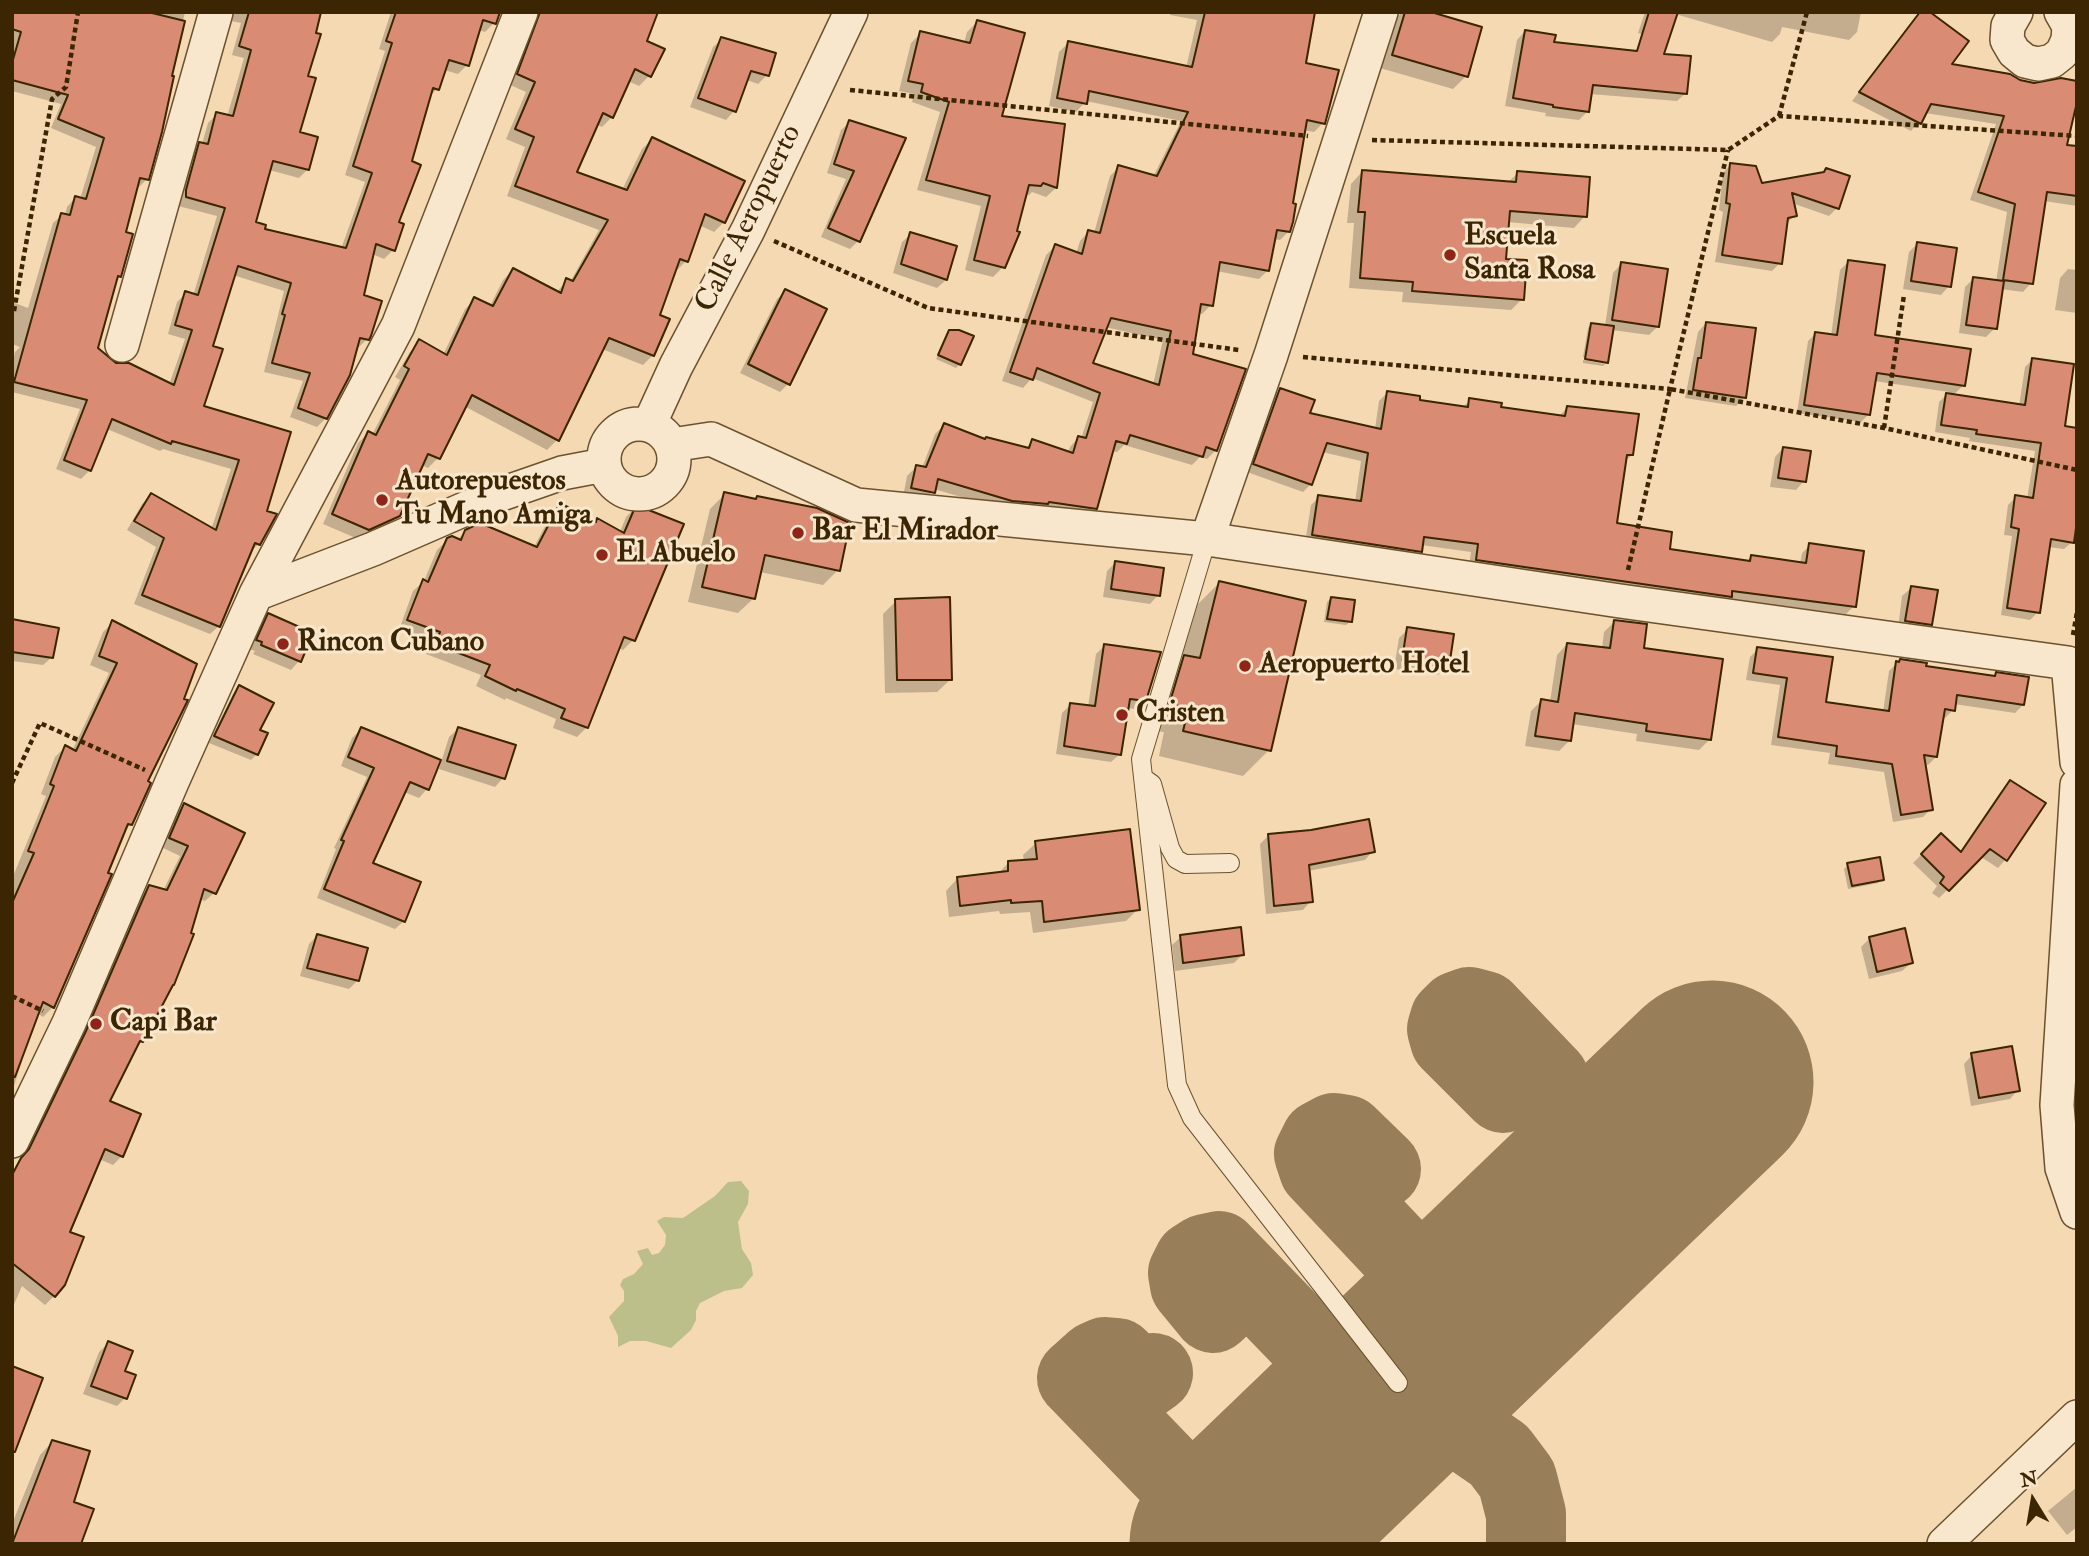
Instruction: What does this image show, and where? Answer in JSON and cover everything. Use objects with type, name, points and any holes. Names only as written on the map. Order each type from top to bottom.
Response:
[{"type":"street","points":[[122,345],[216,12]]},
{"type":"street","points":[[12,1141],[69,1023],[256,594],[398,326],[521,12]]},
{"type":"street","name":"Calle Aeropuerto","points":[[661,435],[676,366],[748,230],[851,12]]},
{"type":"street","points":[[1208,539],[1271,355],[1381,12]]},
{"type":"street","points":[[2016,12],[2008,26],[2007,40],[2014,52],[2025,61],[2038,64],[2052,61],[2062,53],[2068,40],[2069,19]]},
{"type":"street","points":[[661,435],[675,459],[672,474],[663,486],[650,493],[634,495],[620,489],[609,479],[604,465],[605,447],[615,432],[631,424],[661,435],[710,439],[856,505],[1208,539],[1620,601],[2067,663],[2077,762]]},
{"type":"street","points":[[256,594],[373,549],[490,498],[562,473],[604,465]]},
{"type":"street","points":[[2077,785],[2057,1105],[2062,1168],[2077,1212]]},
{"type":"street","points":[[1944,1544],[2077,1417]]},
{"type":"lane","points":[[1208,539],[1141,759],[1177,1086],[1192,1118],[1398,1383]]},
{"type":"lane","points":[[1142,779],[1149,780],[1152,784],[1170,848],[1176,859],[1185,864],[1230,863]]},
{"type":"path","points":[[14,311],[52,99],[66,87],[78,12]]},
{"type":"path","points":[[1779,116],[1807,12]]},
{"type":"path","points":[[814,86],[1339,139],[1728,150],[1779,116],[2077,135]]},
{"type":"path","points":[[1620,601],[1728,150]]},
{"type":"path","points":[[748,230],[928,308],[1271,355],[1670,389],[1884,428],[2077,470]]},
{"type":"path","points":[[1884,428],[1905,295]]},
{"type":"path","points":[[12,783],[40,723],[172,782]]},
{"type":"green space","points":[[741,1181],[749,1191],[748,1204],[738,1222],[742,1249],[751,1263],[753,1275],[742,1288],[724,1291],[700,1303],[691,1330],[671,1348],[646,1341],[630,1341],[618,1347],[618,1336],[609,1317],[624,1301],[624,1291],[620,1285],[623,1279],[634,1274],[643,1264],[637,1251],[648,1248],[652,1255],[659,1253],[665,1245],[666,1235],[657,1221],[664,1217],[683,1218],[715,1196],[728,1182]]},
{"type":"building","points":[[12,12],[148,12],[185,21],[162,132],[149,180],[140,178],[126,232],[133,234],[98,348],[116,363],[129,363],[174,385],[192,330],[175,325],[185,291],[198,295],[225,208],[186,197],[186,190],[199,142],[208,144],[216,112],[233,116],[251,50],[239,46],[249,12],[321,12],[316,33],[321,34],[308,76],[316,78],[300,132],[318,137],[309,170],[273,161],[256,222],[266,225],[265,229],[346,248],[372,173],[353,166],[392,43],[386,41],[396,12],[500,12],[496,24],[483,20],[469,66],[449,60],[439,90],[433,88],[412,161],[421,165],[399,222],[404,224],[395,251],[376,244],[364,295],[382,301],[371,336],[369,340],[360,338],[350,375],[327,419],[298,408],[310,373],[272,363],[291,283],[238,266],[213,346],[223,349],[204,406],[291,432],[267,511],[277,514],[260,545],[255,543],[220,627],[142,595],[164,538],[134,521],[151,493],[216,530],[239,460],[172,441],[171,444],[112,419],[91,471],[64,460],[87,400],[14,382],[61,213],[70,215],[75,196],[86,199],[104,138],[58,119],[68,95],[12,80],[12,63],[21,32],[12,29]]},
{"type":"building","points":[[540,12],[658,12],[647,41],[665,49],[651,77],[635,69],[613,118],[603,113],[577,172],[627,190],[652,137],[745,181],[725,223],[705,214],[688,262],[680,259],[660,315],[670,319],[654,356],[609,338],[559,441],[472,395],[440,459],[428,454],[400,516],[369,530],[332,514],[368,431],[376,435],[409,369],[404,366],[419,339],[447,355],[474,297],[493,306],[513,268],[561,293],[566,278],[573,281],[608,220],[515,186],[534,137],[515,129],[535,82],[517,74]]},
{"type":"building","points":[[1205,12],[1315,12],[1306,63],[1339,70],[1325,124],[1307,120],[1293,203],[1296,204],[1293,222],[1290,232],[1277,230],[1269,271],[1220,262],[1213,306],[1201,304],[1193,354],[1246,369],[1217,451],[1206,447],[1203,457],[1130,435],[1127,444],[1116,441],[1097,509],[1049,502],[1012,501],[938,479],[935,493],[911,488],[916,465],[926,467],[944,423],[985,439],[986,437],[1029,448],[1032,439],[1073,453],[1078,436],[1086,438],[1100,393],[1037,368],[1033,380],[1010,372],[1055,244],[1082,254],[1088,230],[1100,233],[1118,165],[1157,176],[1188,112],[1089,91],[1087,104],[1057,98],[1068,41],[1192,67]],"holes":[[[1111,318],[1171,331],[1159,385],[1093,363]]]},
{"type":"building","points":[[1405,12],[1431,12],[1482,27],[1468,77],[1392,55]]},
{"type":"building","points":[[1649,12],[1678,12],[1664,54],[1691,56],[1687,94],[1593,85],[1589,112],[1513,98],[1525,30],[1556,35],[1554,42],[1637,51]]},
{"type":"building","points":[[1920,12],[1930,12],[1969,41],[1952,64],[2010,74],[2020,80],[2034,83],[2061,78],[2077,81],[2077,102],[2067,145],[2077,146],[2077,196],[2047,192],[2033,284],[2003,280],[2015,204],[1978,192],[2004,116],[1931,104],[1921,124],[1859,92]]},
{"type":"building","points":[[977,20],[1025,33],[1002,116],[1065,124],[1057,188],[1043,183],[1041,186],[1029,185],[1017,231],[1020,232],[1005,268],[974,260],[990,196],[926,180],[949,102],[921,92],[923,84],[908,81],[920,31],[970,43]]},
{"type":"building","points":[[721,37],[776,53],[769,76],[751,71],[736,112],[698,98]]},
{"type":"building","points":[[849,120],[906,138],[860,242],[828,228],[854,171],[834,164]]},
{"type":"building","points":[[1730,163],[1756,166],[1762,183],[1824,172],[1826,168],[1850,176],[1839,209],[1792,193],[1797,216],[1788,218],[1782,264],[1722,255],[1730,204],[1726,203]]},
{"type":"building","points":[[1362,170],[1516,182],[1517,171],[1590,177],[1587,217],[1510,211],[1506,259],[1527,260],[1524,300],[1412,291],[1413,282],[1360,278],[1365,212],[1358,212]]},
{"type":"building","points":[[910,232],[957,246],[947,280],[901,264]]},
{"type":"building","points":[[1917,242],[1957,248],[1951,287],[1911,281]]},
{"type":"building","points":[[1848,260],[1885,265],[1875,335],[1971,349],[1965,386],[1877,373],[1870,415],[1804,405],[1815,332],[1837,335]]},
{"type":"building","points":[[1621,262],[1668,269],[1659,327],[1612,320]]},
{"type":"building","points":[[1973,277],[2004,281],[1997,329],[1966,325]]},
{"type":"building","points":[[785,289],[827,309],[790,385],[748,364]]},
{"type":"building","points":[[1706,322],[1756,328],[1746,398],[1693,390]]},
{"type":"building","points":[[1591,323],[1614,326],[1608,363],[1585,359]]},
{"type":"building","points":[[949,330],[959,330],[974,336],[961,365],[938,355]]},
{"type":"building","points":[[2032,358],[2074,364],[2065,426],[2077,428],[2077,521],[2074,543],[2051,539],[2040,613],[2007,608],[2019,529],[2011,527],[2015,495],[2033,498],[2041,443],[1976,434],[1977,430],[1941,425],[1946,393],[2025,405]]},
{"type":"building","points":[[1280,388],[1315,400],[1310,413],[1381,429],[1387,391],[1420,396],[1420,400],[1468,407],[1469,398],[1502,403],[1501,407],[1565,416],[1567,406],[1639,414],[1633,455],[1627,455],[1617,523],[1672,532],[1670,549],[1750,561],[1751,555],[1806,563],[1809,543],[1864,551],[1856,607],[1732,591],[1732,597],[1476,560],[1478,544],[1424,537],[1422,552],[1312,535],[1318,495],[1361,501],[1368,453],[1327,443],[1312,485],[1253,464]]},
{"type":"building","points":[[1783,447],[1811,451],[1806,482],[1778,478]]},
{"type":"building","points":[[724,492],[817,508],[850,523],[840,571],[765,555],[755,599],[702,587]]},
{"type":"building","points":[[560,503],[596,522],[597,518],[624,533],[636,505],[684,524],[635,641],[624,637],[588,728],[561,718],[565,709],[485,676],[490,665],[435,644],[440,632],[407,620],[423,579],[428,582],[447,538],[452,536],[461,540],[465,530],[480,523],[537,547]]},
{"type":"building","points":[[1115,561],[1164,568],[1160,596],[1111,589]]},
{"type":"building","name":"Aeropuerto Hotel","points":[[1219,581],[1306,601],[1271,751],[1183,731],[1189,707],[1169,705],[1184,655],[1200,658]]},
{"type":"building","points":[[1911,586],[1938,590],[1932,625],[1905,621]]},
{"type":"building","points":[[950,597],[952,680],[897,680],[895,599]]},
{"type":"building","points":[[1331,597],[1355,600],[1352,622],[1327,619]]},
{"type":"building","points":[[268,613],[313,633],[301,662],[261,645],[262,642],[256,640]]},
{"type":"building","points":[[12,619],[59,628],[53,658],[12,652]]},
{"type":"building","points":[[112,620],[197,664],[184,699],[188,700],[148,781],[151,783],[132,825],[128,824],[108,873],[112,874],[54,1008],[43,1002],[15,1077],[12,1076],[12,903],[34,853],[28,851],[54,786],[50,784],[65,745],[76,751],[117,663],[99,656]]},
{"type":"building","points":[[1614,620],[1647,624],[1644,648],[1723,659],[1711,740],[1646,731],[1647,724],[1575,713],[1571,741],[1535,736],[1541,699],[1558,702],[1567,643],[1610,648]]},
{"type":"building","points":[[1407,627],[1454,634],[1449,667],[1402,660]]},
{"type":"building","points":[[1104,644],[1161,652],[1146,701],[1130,699],[1121,755],[1064,746],[1070,703],[1095,706]]},
{"type":"building","points":[[1757,647],[1833,657],[1826,702],[1889,711],[1896,661],[1899,662],[1900,659],[1927,663],[1926,666],[1995,676],[1996,672],[2029,677],[2024,705],[1957,695],[1955,711],[1945,709],[1937,757],[1924,755],[1933,810],[1901,815],[1892,764],[1836,756],[1837,746],[1778,737],[1787,678],[1753,673]]},
{"type":"building","points":[[239,685],[274,703],[260,730],[268,733],[258,755],[214,736]]},
{"type":"building","points":[[361,727],[441,760],[429,790],[410,782],[373,863],[421,882],[405,922],[324,889],[344,841],[341,840],[374,768],[348,757]]},
{"type":"building","points":[[458,727],[516,745],[505,779],[447,761]]},
{"type":"building","points":[[2010,780],[2046,803],[2007,861],[1990,849],[1949,891],[1940,883],[1944,877],[1921,854],[1941,833],[1961,852]]},
{"type":"building","points":[[184,803],[245,833],[216,894],[204,889],[191,933],[194,934],[174,985],[143,1042],[140,1041],[110,1101],[141,1114],[123,1157],[105,1149],[70,1232],[84,1237],[65,1285],[55,1297],[12,1263],[12,1175],[29,1149],[86,1031],[149,885],[167,890],[188,846],[169,838]]},
{"type":"building","points":[[1369,819],[1375,852],[1309,865],[1313,902],[1274,906],[1268,834],[1311,830]]},
{"type":"building","points":[[1130,829],[1140,910],[1044,922],[1042,901],[1011,903],[1011,900],[960,906],[957,877],[1008,871],[1008,861],[1037,859],[1035,841]]},
{"type":"building","points":[[1880,857],[1884,880],[1852,886],[1847,863]]},
{"type":"building","points":[[1241,927],[1244,955],[1183,963],[1180,935]]},
{"type":"building","points":[[1905,928],[1913,963],[1877,972],[1869,937]]},
{"type":"building","points":[[317,934],[368,948],[359,981],[307,968]]},
{"type":"building","points":[[2012,1046],[2020,1091],[1979,1098],[1971,1053]]},
{"type":"building","points":[[108,1341],[133,1351],[125,1371],[136,1375],[127,1399],[91,1386]]},
{"type":"building","points":[[12,1366],[43,1378],[15,1452],[12,1452]]},
{"type":"building","points":[[52,1440],[90,1451],[74,1502],[94,1509],[81,1544],[12,1544]]},
{"type":"taxiway","points":[[1517,1269],[1558,1214],[1569,1184],[1571,1150],[1562,1105],[1549,1079],[1484,1011],[1469,1007],[1458,1011],[1450,1019],[1447,1029],[1450,1040],[1503,1093],[1518,1079]]},
{"type":"taxiway","points":[[1381,1169],[1346,1135],[1334,1133],[1321,1140],[1314,1154],[1319,1169],[1416,1272],[1427,1294],[1430,1311],[1428,1331],[1414,1367]]},
{"type":"taxiway","points":[[1227,1300],[1213,1313],[1190,1285],[1188,1273],[1194,1261],[1205,1254],[1219,1251],[1334,1370],[1341,1393],[1341,1419],[1336,1443]]},
{"type":"taxiway","points":[[1153,1373],[1139,1383],[1117,1358],[1105,1357],[1096,1361],[1077,1378],[1198,1503],[1206,1521],[1208,1544]]},
{"type":"taxiway","points":[[1333,1452],[1374,1425],[1406,1417],[1433,1420],[1467,1433],[1499,1455],[1517,1479],[1526,1514],[1526,1544]]},
{"type":"runway","points":[[1231,1544],[1712,1082]]},
{"type":"place","name":"Escuela Santa Rosa","points":[[1450,255]]},
{"type":"place","name":"Autorepuestos Tu Mano Amiga","points":[[382,500]]},
{"type":"place","name":"Bar El Mirador","points":[[798,533]]},
{"type":"place","name":"El Abuelo","points":[[602,555]]},
{"type":"place","name":"Rincon Cubano","points":[[283,644]]},
{"type":"place","name":"Aeropuerto Hotel","points":[[1245,666]]},
{"type":"place","name":"Cristen","points":[[1122,715]]},
{"type":"place","name":"Capi Bar","points":[[96,1024]]}]
